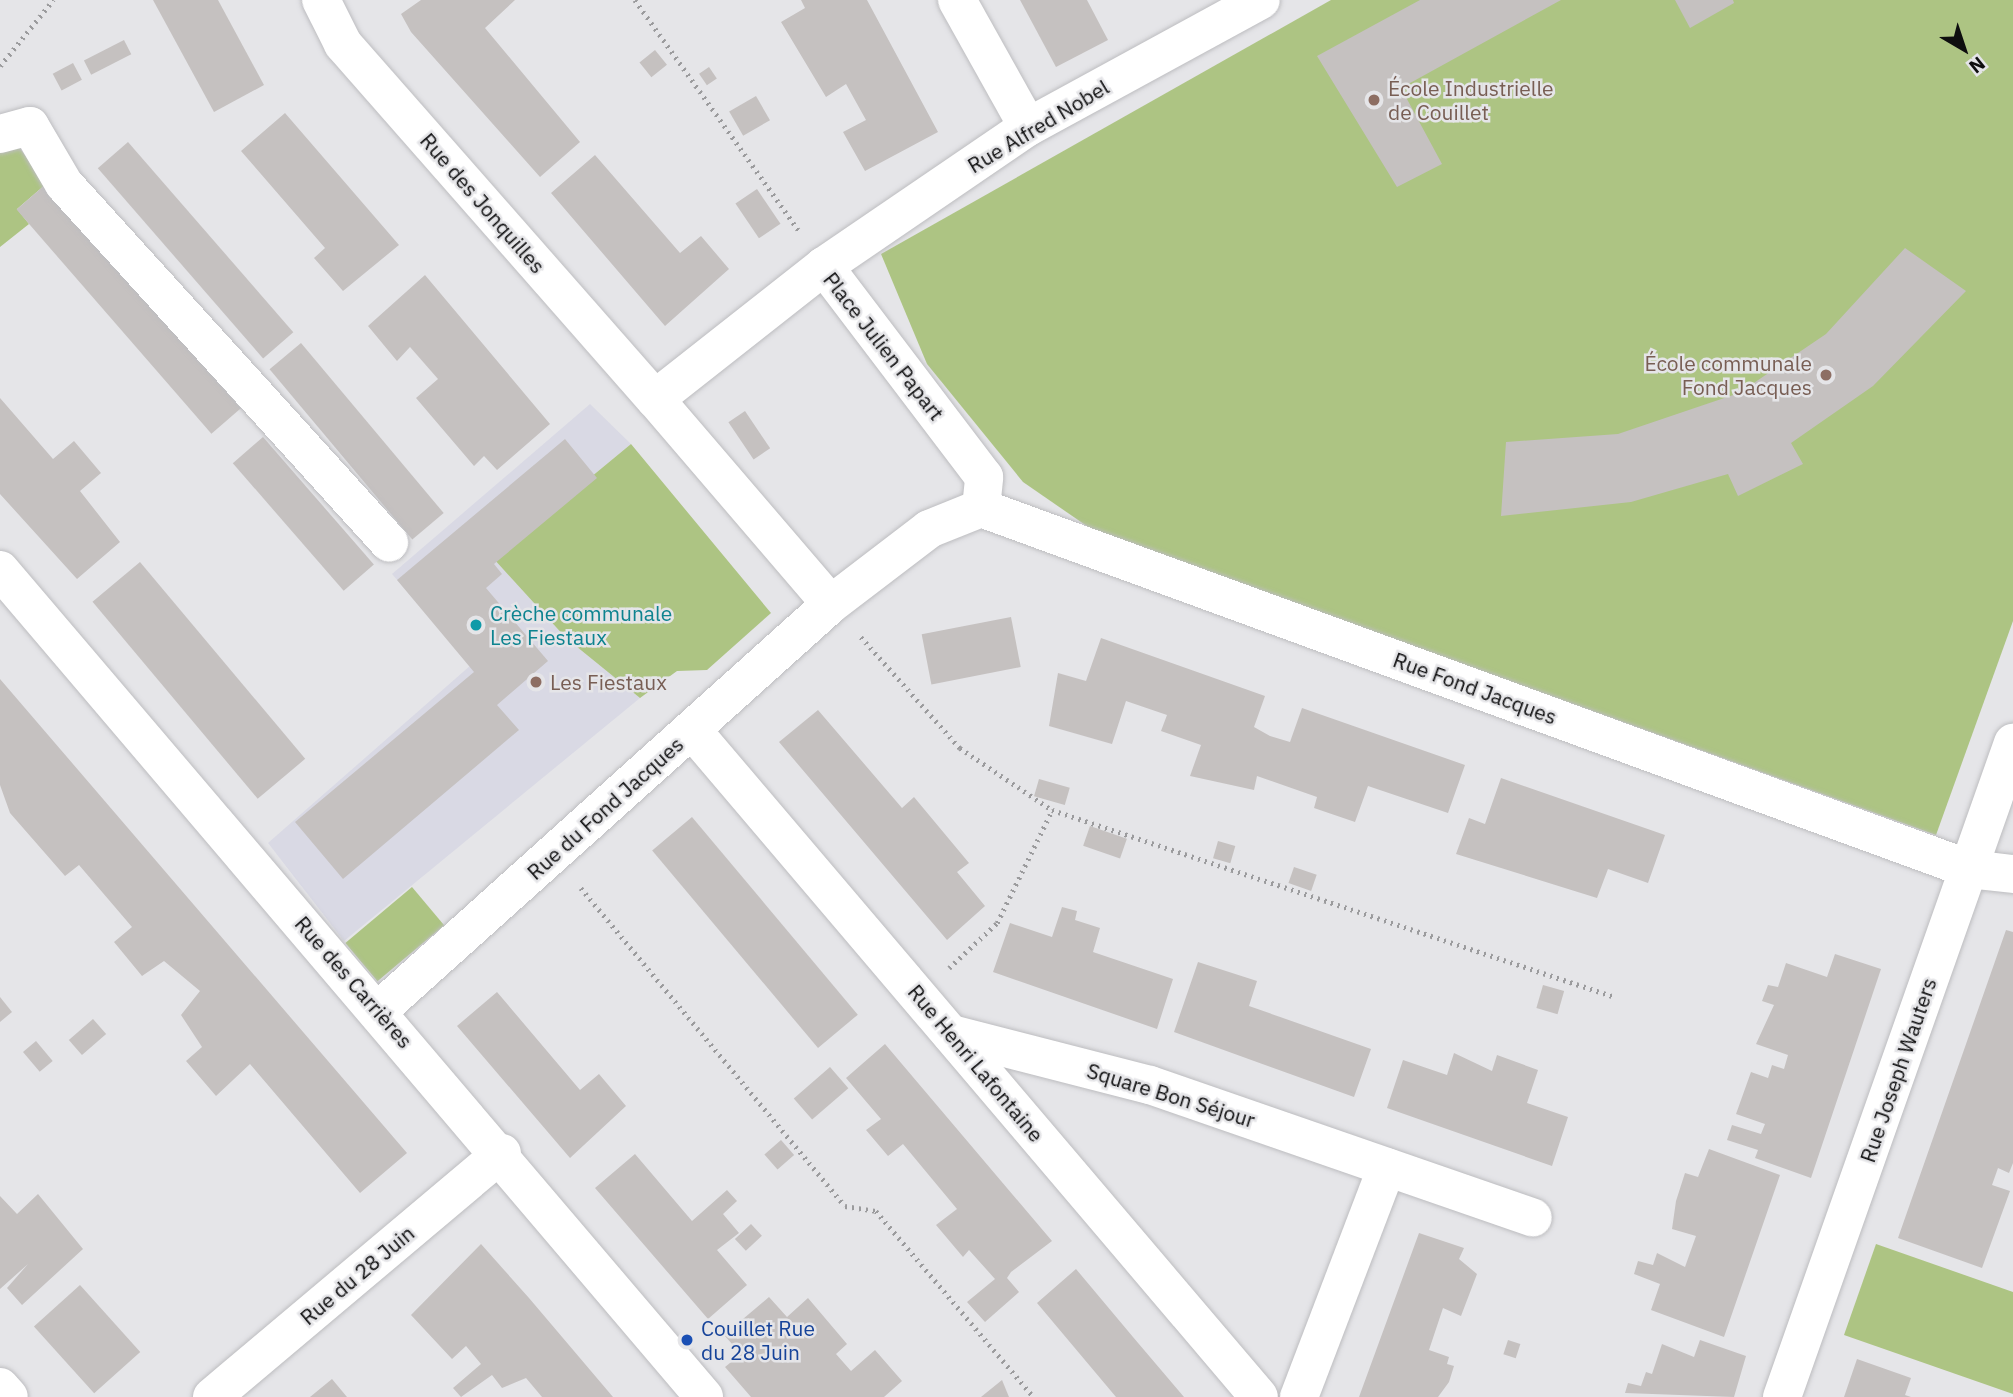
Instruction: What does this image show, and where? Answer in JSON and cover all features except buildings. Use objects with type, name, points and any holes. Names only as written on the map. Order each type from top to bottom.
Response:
[{"type":"street","name":"Rue des Jonquilles","points":[[321,0],[343,44],[655,399]]},
{"type":"street","points":[[957,0],[1028,127]]},
{"type":"street","name":"Rue Alfred Nobel","points":[[824,266],[1028,127],[1261,0]]},
{"type":"street","points":[[0,134],[30,126],[64,184],[390,543]]},
{"type":"street","name":"Place Julien Papart","points":[[655,399],[824,266],[984,477],[981,508]]},
{"type":"street","points":[[655,399],[831,604],[929,529],[981,508]]},
{"type":"street","name":"Rue Fond Jacques","points":[[981,508],[1969,869],[2013,874]]},
{"type":"street","name":"Rue des Carrières","points":[[0,570],[502,1153],[705,1397]]},
{"type":"street","name":"Rue du Fond Jacques","points":[[378,1011],[831,604]]},
{"type":"street","name":"Rue Henri Lafontaine","points":[[692,730],[1259,1397]]},
{"type":"street","name":"Rue Joseph Wauters","points":[[1783,1397],[2013,743]]},
{"type":"street","name":"Square Bon Séjour","points":[[951,1034],[1150,1085],[1534,1218]]},
{"type":"street","name":"Rue du 28 Juin","points":[[212,1397],[502,1153]]},
{"type":"street","points":[[1298,1397],[1388,1167]]},
{"type":"street","points":[[0,1387],[9,1397]]},
{"type":"path","points":[[0,66],[53,0]]},
{"type":"path","points":[[635,0],[824,266]]},
{"type":"path","points":[[831,604],[960,748],[1052,810],[1615,997]]},
{"type":"path","points":[[920,995],[997,923],[1052,810]]},
{"type":"path","points":[[553,854],[845,1206],[876,1211],[1034,1397]]},
{"type":"shaded area","name":"Les Fiestaux","points":[[590,404],[631,444],[493,558],[566,638],[640,698],[344,941],[268,843],[471,665],[392,574]]},
{"type":"green space","points":[[1331,0],[2013,0],[2013,621],[1936,835],[1094,531],[1023,482],[927,364],[881,254]]},
{"type":"green space","points":[[8,132],[46,184],[17,209],[29,224],[0,247],[0,141]]},
{"type":"green space","points":[[631,444],[771,613],[707,670],[677,671],[640,698],[566,638],[493,558]]},
{"type":"green space","points":[[412,887],[444,925],[377,981],[345,943]]},
{"type":"green space","points":[[1876,1244],[2013,1292],[2013,1394],[1844,1335]]},
{"type":"place","name":"École Industrielle de Couillet","points":[[1374,100]]},
{"type":"place","name":"École communale Fond Jacques","points":[[1826,375]]},
{"type":"place","name":"Crèche communale Les Fiestaux","points":[[476,625]]},
{"type":"place","name":"Les Fiestaux","points":[[536,682]]},
{"type":"place","name":"Couillet Rue du 28 Juin","points":[[687,1340]]}]
